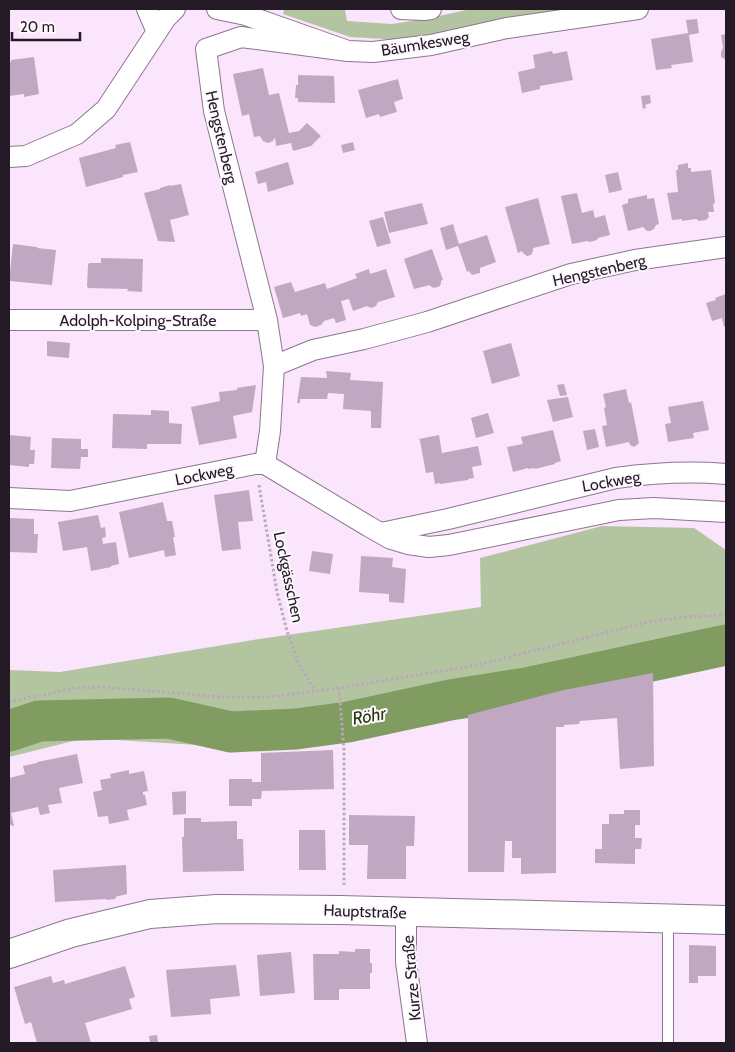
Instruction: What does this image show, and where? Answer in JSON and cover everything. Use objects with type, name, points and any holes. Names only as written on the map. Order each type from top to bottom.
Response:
[{"type":"main road","name":"Hauptstraße","points":[[9,954],[71,933],[150,914],[217,909],[344,910],[726,920]]},
{"type":"street","points":[[147,9],[157,32]]},
{"type":"street","points":[[9,157],[26,156],[77,134],[106,109],[166,18],[175,9]]},
{"type":"street","name":"Bäumkesweg","points":[[217,9],[246,15],[348,51],[373,52],[431,45],[507,28],[638,9]]},
{"type":"street","name":"Bäumkesweg","points":[[401,9],[432,9]]},
{"type":"street","name":"Hengstenberg","points":[[260,464],[270,431],[274,366],[267,320],[214,110],[206,49],[241,37],[348,51]]},
{"type":"street","name":"Hengstenberg","points":[[274,366],[313,350],[427,322],[571,274],[636,260],[726,247]]},
{"type":"street","name":"Adolph-Kolping-Straße","points":[[9,320],[267,320]]},
{"type":"street","name":"Lockweg","points":[[9,498],[70,501],[260,464],[392,539],[408,544],[429,547],[449,545],[618,510],[654,508],[726,512]]},
{"type":"street","name":"Lockweg","points":[[381,533],[448,519],[616,478],[664,473],[726,474]]},
{"type":"street","name":"Kurze Straße","points":[[406,913],[406,962],[417,1043]]},
{"type":"lane","points":[[668,918],[668,1043]]},
{"type":"path","name":"Lockgässchen","points":[[260,464],[277,592],[287,631],[298,662],[315,691]]},
{"type":"path","points":[[9,702],[75,688],[101,687],[223,697],[268,697],[339,688],[477,664],[648,622],[684,617],[726,615]]},
{"type":"path","points":[[339,688],[344,750],[344,910]]},
{"type":"green space","points":[[284,9],[338,9],[345,10],[347,21],[392,24],[471,9],[595,9],[402,40],[350,37],[283,14]]},
{"type":"green space","points":[[602,526],[694,528],[726,550],[726,636],[664,652],[569,671],[435,709],[229,747],[85,738],[9,757],[9,670],[60,672],[253,640],[481,607],[480,558]]},
{"type":"building","points":[[697,19],[699,33],[689,35],[693,62],[671,65],[672,68],[656,70],[651,39],[688,33],[686,20]]},
{"type":"building","points":[[726,34],[726,60],[721,57],[723,48],[721,35]]},
{"type":"building","points":[[552,51],[553,54],[567,51],[573,80],[540,86],[540,89],[522,93],[518,72],[535,68],[533,55]]},
{"type":"building","points":[[34,57],[39,94],[24,97],[24,94],[9,96],[9,62],[11,60]]},
{"type":"building","points":[[263,68],[269,95],[279,93],[289,133],[299,131],[307,123],[321,136],[311,146],[293,151],[291,143],[276,146],[275,137],[273,141],[268,143],[263,141],[260,136],[254,137],[249,114],[242,116],[233,74]]},
{"type":"building","points":[[298,75],[334,76],[335,103],[298,102],[298,98],[295,98]]},
{"type":"building","points":[[398,79],[403,99],[394,102],[397,112],[380,117],[379,114],[366,118],[358,90]]},
{"type":"building","points":[[650,95],[651,103],[645,105],[646,108],[643,109],[641,96]]},
{"type":"building","points":[[130,142],[138,172],[86,187],[79,158],[116,148],[115,145]]},
{"type":"building","points":[[353,142],[355,150],[343,153],[341,145]]},
{"type":"building","points":[[288,162],[294,184],[268,192],[266,182],[258,184],[255,172]]},
{"type":"building","points":[[688,163],[688,168],[691,168],[691,172],[711,170],[715,203],[713,204],[714,212],[708,212],[709,217],[706,220],[672,220],[667,193],[678,192],[676,170],[678,170],[678,165]]},
{"type":"building","points":[[618,172],[622,190],[609,193],[605,175]]},
{"type":"building","points":[[181,184],[189,215],[170,220],[175,242],[158,241],[144,193],[170,185]]},
{"type":"building","points":[[577,193],[582,213],[593,210],[595,218],[605,215],[610,235],[590,242],[572,244],[561,196]]},
{"type":"building","points":[[647,195],[647,199],[654,198],[659,224],[650,231],[643,227],[628,231],[622,205],[628,203],[628,199]]},
{"type":"building","points":[[538,198],[550,244],[533,248],[531,255],[527,256],[522,251],[518,253],[505,207]]},
{"type":"building","points":[[422,203],[428,224],[389,233],[384,212]]},
{"type":"building","points":[[383,217],[391,243],[377,247],[369,221]]},
{"type":"building","points":[[453,224],[459,244],[487,235],[496,262],[480,268],[480,273],[472,275],[469,271],[467,272],[458,246],[446,250],[440,228]]},
{"type":"building","points":[[13,244],[56,250],[52,285],[9,281]]},
{"type":"building","points":[[432,249],[443,280],[440,286],[434,288],[430,285],[414,289],[404,259]]},
{"type":"building","points":[[101,258],[143,259],[142,292],[127,291],[128,289],[88,288],[88,265],[89,263],[101,263]]},
{"type":"building","points":[[369,269],[370,274],[386,269],[395,297],[378,302],[376,306],[371,308],[367,306],[353,311],[349,299],[341,301],[346,320],[336,323],[334,318],[324,321],[321,325],[315,327],[310,325],[307,314],[301,316],[300,313],[283,318],[274,287],[291,282],[295,292],[325,283],[327,289],[357,278],[355,274]]},
{"type":"building","points":[[726,294],[726,326],[724,327],[722,318],[712,321],[706,303]]},
{"type":"building","points":[[47,341],[70,343],[69,358],[47,356]]},
{"type":"building","points":[[511,343],[520,376],[492,384],[483,351]]},
{"type":"building","points":[[326,371],[351,373],[350,380],[383,382],[381,428],[371,428],[371,411],[343,409],[344,394],[328,393],[327,399],[300,399],[300,403],[297,403],[301,377],[327,378]]},
{"type":"building","points":[[564,384],[567,395],[560,396],[557,385]]},
{"type":"building","points":[[256,385],[252,412],[233,416],[237,438],[199,445],[191,407],[220,401],[219,392]]},
{"type":"building","points":[[626,389],[629,403],[631,402],[639,443],[634,447],[629,442],[606,447],[602,426],[607,425],[603,394]]},
{"type":"building","points":[[568,397],[573,417],[553,422],[547,400]]},
{"type":"building","points":[[703,401],[709,430],[693,433],[694,438],[668,442],[665,424],[671,423],[668,407]]},
{"type":"building","points":[[151,410],[169,411],[169,423],[182,424],[181,444],[147,444],[147,449],[112,448],[113,414],[151,415]]},
{"type":"building","points":[[488,413],[494,433],[476,438],[471,418]]},
{"type":"building","points":[[595,429],[599,447],[587,450],[583,431]]},
{"type":"building","points":[[553,430],[561,461],[535,469],[528,468],[513,472],[507,447],[523,444],[521,437]]},
{"type":"building","points":[[9,435],[31,437],[30,450],[35,450],[34,464],[29,464],[29,467],[9,465]]},
{"type":"building","points":[[439,435],[442,453],[478,446],[482,465],[472,467],[474,478],[435,484],[433,472],[426,473],[419,439]]},
{"type":"building","points":[[52,438],[81,439],[81,449],[88,449],[88,457],[81,457],[80,469],[51,468]]},
{"type":"building","points":[[249,490],[253,521],[238,522],[241,549],[222,551],[214,495]]},
{"type":"building","points":[[163,502],[167,521],[172,521],[176,555],[165,557],[164,550],[129,558],[119,512]]},
{"type":"building","points":[[98,515],[101,528],[105,527],[106,537],[102,538],[103,544],[116,542],[119,564],[91,571],[87,547],[63,551],[58,522]]},
{"type":"building","points":[[9,518],[34,519],[34,534],[38,534],[37,553],[9,552]]},
{"type":"building","points":[[312,551],[333,554],[330,574],[309,571]]},
{"type":"building","points":[[361,556],[393,558],[392,567],[406,569],[404,603],[389,602],[389,594],[359,592]]},
{"type":"building","points":[[653,673],[654,766],[620,769],[617,718],[580,721],[579,724],[556,727],[556,873],[521,874],[521,858],[512,858],[512,841],[505,841],[504,872],[468,872],[468,715],[564,690]]},
{"type":"building","points":[[333,750],[334,789],[262,791],[261,799],[252,799],[252,806],[229,806],[229,779],[252,779],[252,782],[261,782],[261,753]]},
{"type":"building","points":[[77,754],[83,783],[59,788],[62,803],[48,805],[50,813],[40,815],[38,807],[11,813],[14,826],[9,825],[9,778],[25,774],[23,766]]},
{"type":"building","points":[[129,770],[129,774],[144,771],[148,791],[143,792],[143,795],[145,795],[147,805],[127,810],[129,820],[109,824],[108,816],[98,817],[93,792],[102,790],[100,780],[111,778],[110,774]]},
{"type":"building","points":[[186,791],[186,814],[173,815],[172,792]]},
{"type":"building","points":[[624,810],[640,810],[640,825],[635,825],[635,838],[642,838],[641,849],[635,849],[635,864],[595,863],[595,849],[602,849],[602,824],[609,824],[609,814],[624,814]]},
{"type":"building","points":[[349,815],[415,816],[414,846],[406,846],[406,879],[367,879],[368,845],[349,845]]},
{"type":"building","points":[[184,818],[201,818],[201,822],[237,821],[237,839],[243,839],[244,871],[183,872],[182,837],[184,837]]},
{"type":"building","points":[[299,830],[325,830],[326,870],[299,870]]},
{"type":"building","points":[[126,865],[127,894],[115,897],[116,899],[55,902],[53,870]]},
{"type":"building","points":[[689,945],[716,946],[716,976],[698,976],[698,983],[689,983]]},
{"type":"building","points":[[355,949],[370,949],[372,973],[370,973],[370,989],[339,989],[339,1000],[314,1000],[313,954],[339,954],[339,951],[355,952]]},
{"type":"building","points":[[291,952],[295,993],[260,996],[257,955]]},
{"type":"building","points":[[236,965],[240,996],[210,999],[211,1014],[171,1017],[166,970]]},
{"type":"building","points":[[125,966],[135,997],[129,999],[132,1009],[85,1023],[91,1043],[37,1043],[31,1022],[25,1024],[14,987],[51,976],[53,983],[64,980],[65,984]]},
{"type":"building","points":[[157,1035],[158,1043],[150,1043],[149,1036]]},
{"type":"waterway","name":"Röhr","points":[[9,731],[39,721],[169,718],[231,732],[296,729],[348,722],[450,700],[526,688],[726,645]]}]
